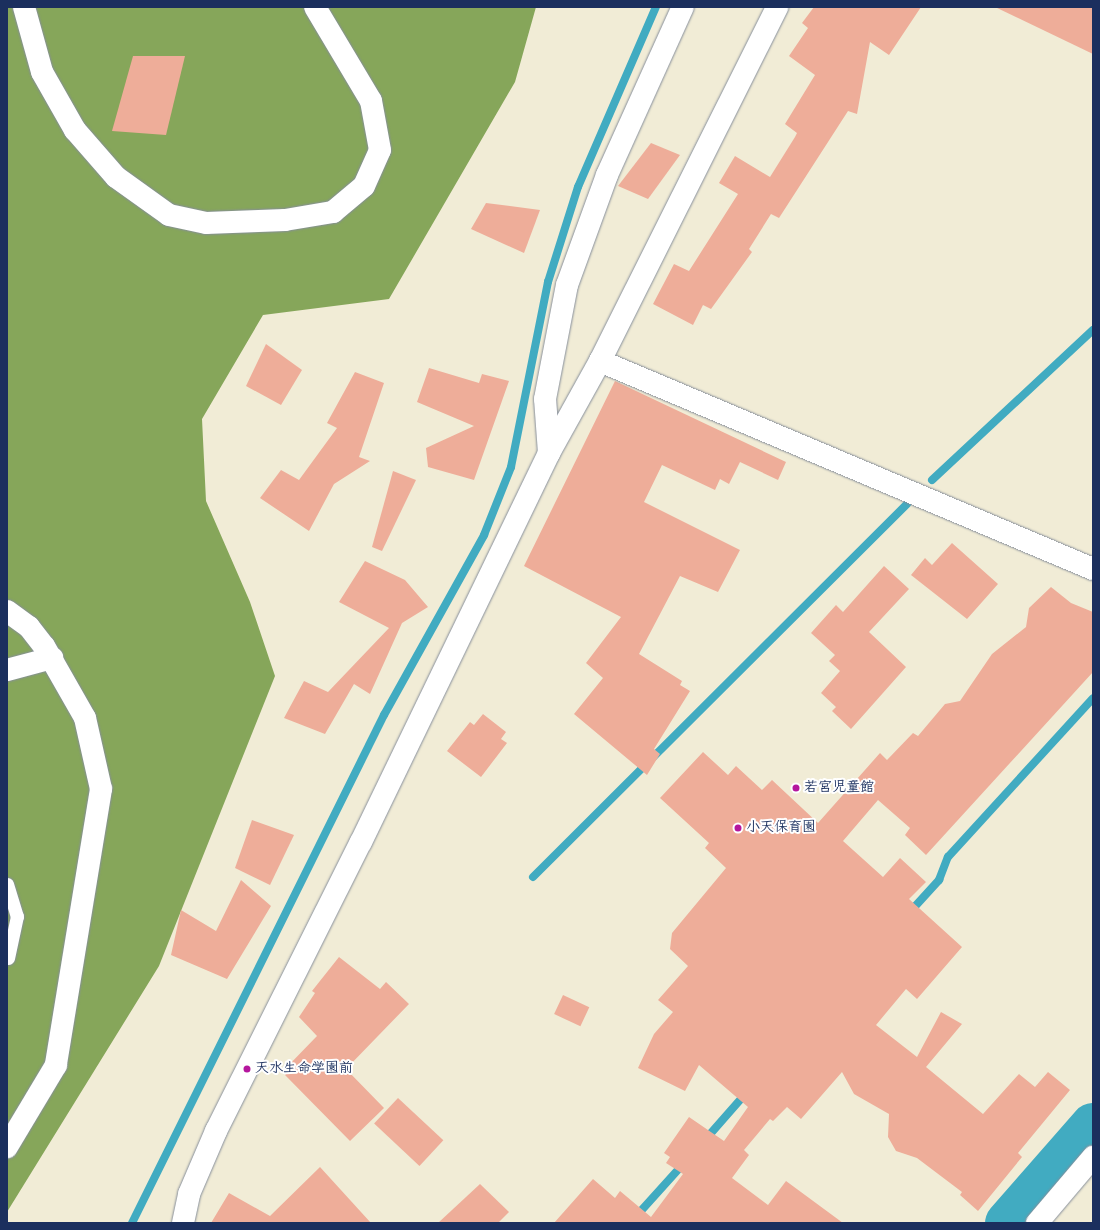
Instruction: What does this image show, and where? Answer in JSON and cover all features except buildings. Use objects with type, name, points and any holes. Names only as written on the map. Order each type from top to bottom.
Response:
[{"type":"street","points":[[24,7],[42,72],[75,130],[116,177],[169,215],[206,223],[285,220],[333,212],[364,186],[380,150],[371,101],[315,7]]},
{"type":"street","points":[[549,452],[545,399],[567,285],[607,175],[683,7]]},
{"type":"street","points":[[183,1223],[189,1194],[216,1131],[361,842],[549,452],[600,361],[777,7]]},
{"type":"street","points":[[600,361],[1093,569]]},
{"type":"street","points":[[7,611],[29,627],[52,658],[85,718],[101,789],[56,1064],[7,1147]]},
{"type":"street","points":[[7,670],[52,658]]},
{"type":"street","points":[[1037,1223],[1093,1158]]},
{"type":"lane","points":[[7,884],[17,916],[8,958]]},
{"type":"green space","points":[[7,7],[536,7],[515,82],[389,299],[263,315],[202,419],[206,501],[250,602],[275,676],[159,966],[7,1212]]},
{"type":"waterway","points":[[132,1223],[384,715],[484,535],[511,467],[548,282],[578,187],[656,7]]},
{"type":"waterway","points":[[932,480],[1093,330]]},
{"type":"waterway","points":[[533,877],[907,504]]},
{"type":"waterway","points":[[909,913],[939,880],[948,857],[1093,698]]},
{"type":"waterway","points":[[704,1141],[747,1092]]},
{"type":"waterway","points":[[1008,1223],[1093,1126]]},
{"type":"waterway","points":[[630,1223],[684,1163]]},
{"type":"place","name":"若宮児童館","points":[[796,788]]},
{"type":"place","name":"小天保育園","points":[[738,828]]},
{"type":"place","name":"天水生命学園前","points":[[247,1069]]}]
